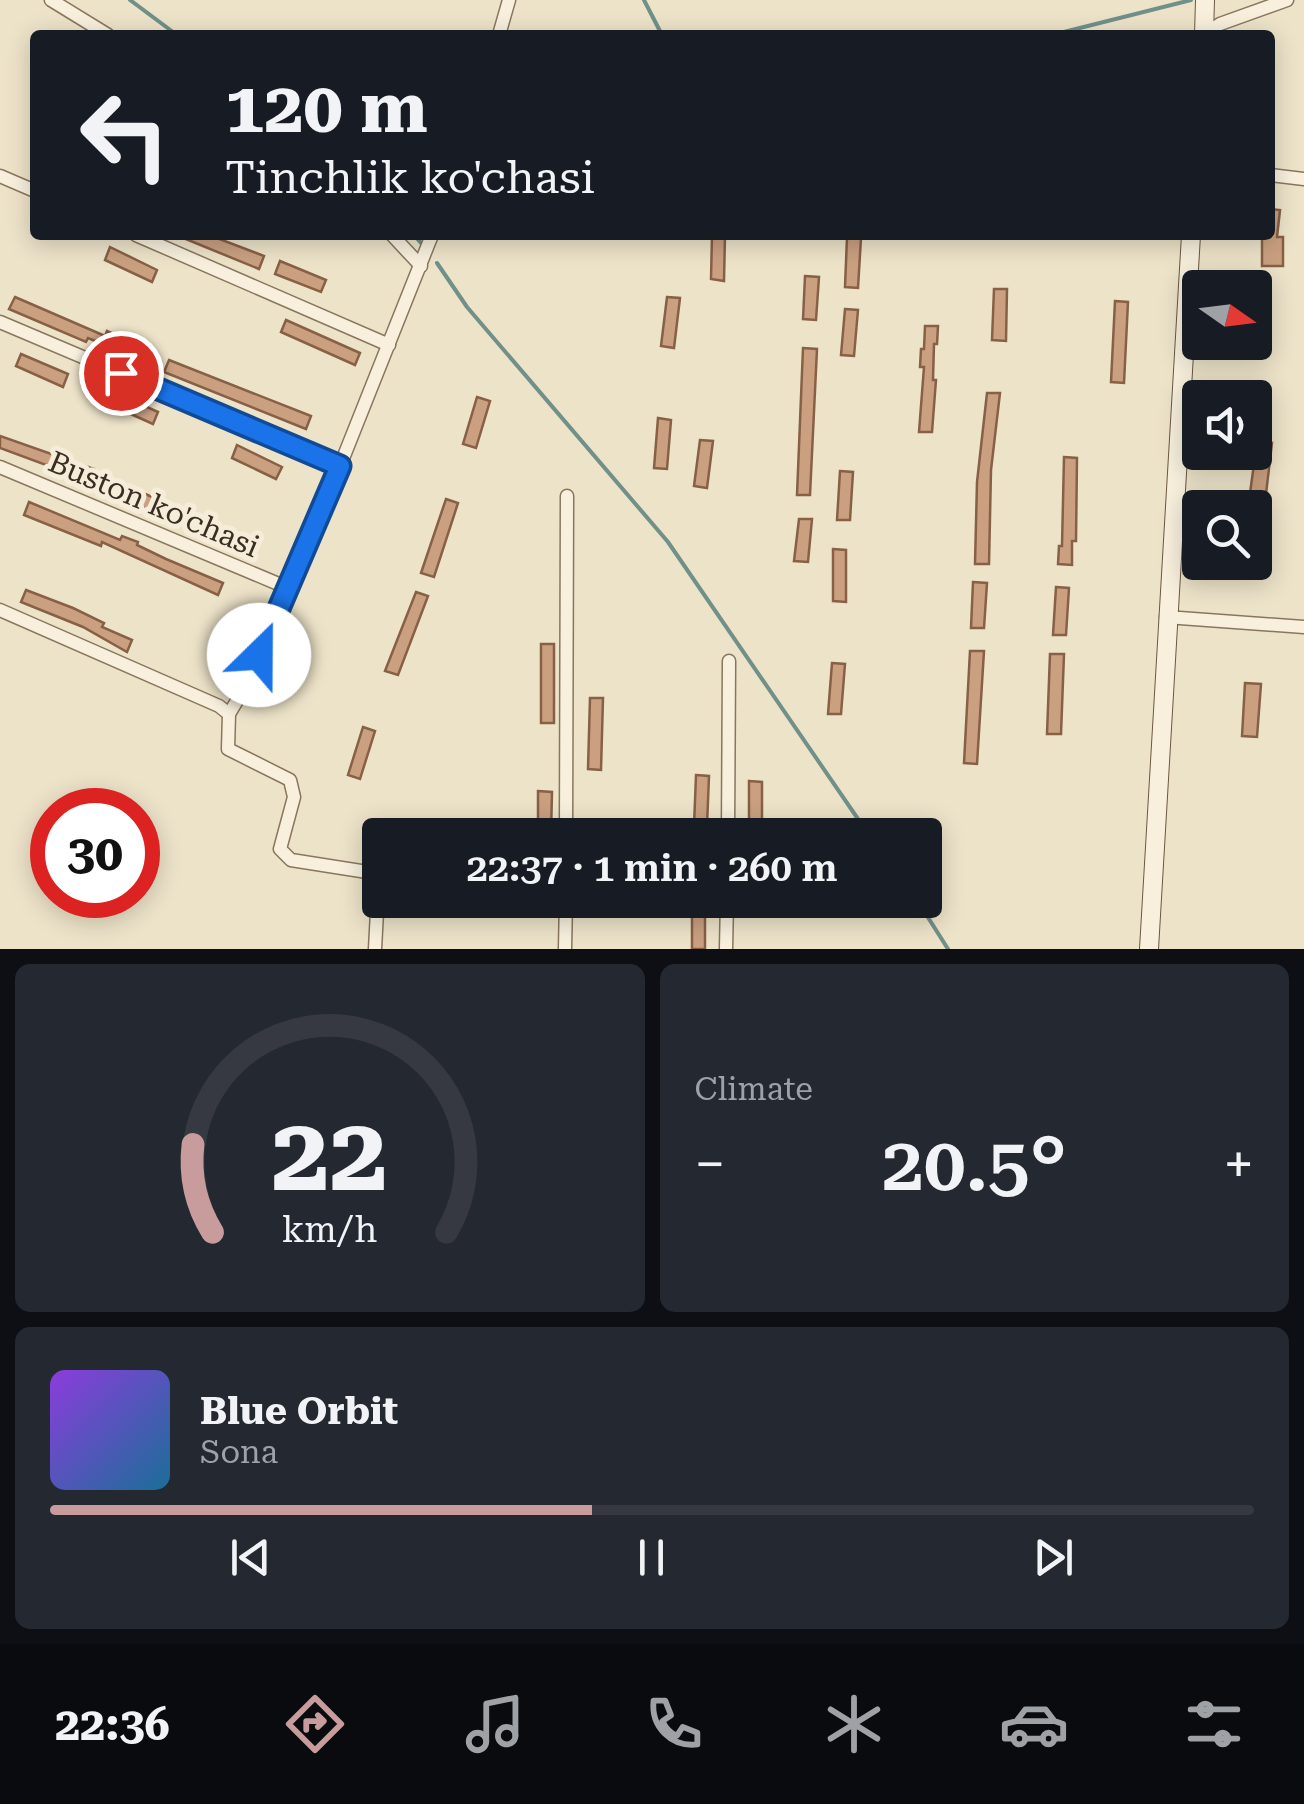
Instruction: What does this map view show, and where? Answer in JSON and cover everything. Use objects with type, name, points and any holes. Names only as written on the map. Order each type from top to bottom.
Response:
[{"type":"main road","points":[[1204,30],[1206,0]]},
{"type":"main road","points":[[1149,949],[1191,240]]},
{"type":"street","points":[[51,0],[100,30]]},
{"type":"street","points":[[500,30],[508,0]]},
{"type":"street","points":[[1210,30],[1286,0]]},
{"type":"street","points":[[0,176],[30,189]]},
{"type":"street","points":[[1275,176],[1304,179]]},
{"type":"street","points":[[148,240],[389,344]]},
{"type":"street","points":[[397,240],[420,266]]},
{"type":"street","points":[[362,871],[291,860],[280,849],[294,796],[290,780],[228,749],[230,714],[340,466],[430,240]]},
{"type":"street","points":[[0,322],[340,466]]},
{"type":"street","name":"Buston ko'chasi","points":[[0,466],[288,588]]},
{"type":"street","points":[[566,818],[568,496]]},
{"type":"street","points":[[0,610],[230,714]]},
{"type":"street","points":[[1166,617],[1304,627]]},
{"type":"street","points":[[728,818],[729,661]]},
{"type":"street","points":[[375,949],[377,918]]},
{"type":"street","points":[[565,949],[566,918]]},
{"type":"street","points":[[726,949],[727,918]]},
{"type":"building","points":[[1275,210],[1280,210],[1277,237],[1283,237],[1283,266],[1262,266],[1262,240],[1275,240]]},
{"type":"building","points":[[188,240],[222,240],[264,256],[259,269]]},
{"type":"building","points":[[712,240],[725,240],[724,281],[711,279]]},
{"type":"building","points":[[847,240],[861,240],[858,288],[845,287]]},
{"type":"building","points":[[110,247],[157,270],[152,282],[105,260]]},
{"type":"building","points":[[280,261],[326,280],[321,292],[275,274]]},
{"type":"building","points":[[805,276],[819,277],[816,320],[803,319]]},
{"type":"building","points":[[994,289],[1007,289],[1006,341],[992,340]]},
{"type":"building","points":[[15,297],[105,336],[107,331],[123,338],[122,352],[88,338],[86,342],[9,309]]},
{"type":"building","points":[[667,297],[680,298],[674,348],[661,346]]},
{"type":"building","points":[[1115,301],[1128,302],[1124,383],[1111,382]]},
{"type":"building","points":[[845,309],[858,310],[854,356],[841,355]]},
{"type":"building","points":[[286,320],[360,353],[355,365],[281,332]]},
{"type":"building","points":[[925,326],[938,326],[932,432],[919,432]]},
{"type":"building","points":[[803,348],[817,349],[810,495],[797,495]]},
{"type":"building","points":[[21,354],[68,374],[63,387],[16,366]]},
{"type":"building","points":[[169,360],[311,416],[306,429],[164,372]]},
{"type":"building","points":[[987,393],[1000,393],[991,470],[989,564],[975,564],[977,482]]},
{"type":"building","points":[[118,394],[158,412],[153,424],[113,406]]},
{"type":"building","points":[[477,397],[490,401],[476,448],[463,444]]},
{"type":"building","points":[[658,418],[671,420],[667,469],[654,468]]},
{"type":"building","points":[[0,436],[94,469],[89,481],[0,448]]},
{"type":"building","points":[[700,440],[713,441],[707,488],[694,486]]},
{"type":"building","points":[[237,445],[282,467],[276,479],[232,458]]},
{"type":"building","points":[[1064,457],[1077,458],[1072,565],[1058,564]]},
{"type":"building","points":[[1253,470],[1269,470],[1266,490],[1250,490]]},
{"type":"building","points":[[840,471],[853,472],[850,520],[837,520]]},
{"type":"building","points":[[143,493],[187,512],[182,524],[138,505]]},
{"type":"building","points":[[446,499],[458,503],[434,577],[421,573]]},
{"type":"building","points":[[29,502],[120,540],[122,536],[138,542],[137,545],[166,559],[223,583],[218,595],[102,542],[101,546],[24,515]]},
{"type":"building","points":[[799,519],[812,519],[808,562],[794,561]]},
{"type":"building","points":[[833,549],[846,550],[846,602],[833,601]]},
{"type":"building","points":[[973,582],[987,583],[984,628],[971,628]]},
{"type":"building","points":[[1056,587],[1069,588],[1066,635],[1053,635]]},
{"type":"building","points":[[26,590],[73,608],[132,640],[127,652],[83,627],[21,602]]},
{"type":"building","points":[[416,592],[428,596],[398,675],[385,671]]},
{"type":"building","points":[[541,644],[554,644],[554,723],[541,723]]},
{"type":"building","points":[[970,651],[984,651],[977,764],[964,763]]},
{"type":"building","points":[[1050,654],[1064,654],[1061,734],[1047,734]]},
{"type":"building","points":[[832,663],[845,664],[841,714],[828,714]]},
{"type":"building","points":[[1245,683],[1261,684],[1257,737],[1242,736]]},
{"type":"building","points":[[590,698],[603,698],[601,770],[588,769]]},
{"type":"building","points":[[363,727],[375,731],[360,779],[348,775]]},
{"type":"building","points":[[696,775],[709,776],[707,818],[694,818]]},
{"type":"building","points":[[749,781],[762,782],[762,818],[749,818]]},
{"type":"building","points":[[538,791],[552,792],[551,818],[538,818]]},
{"type":"building","points":[[692,918],[705,918],[705,949],[692,949]]},
{"type":"waterway","points":[[130,0],[170,30]]},
{"type":"waterway","points":[[644,0],[659,30]]},
{"type":"waterway","points":[[1072,30],[1191,0]]},
{"type":"waterway","points":[[437,263],[467,307],[668,542],[857,818]]},
{"type":"waterway","points":[[928,918],[948,949]]},
{"type":"route","points":[[121,373],[340,466],[259,655]]}]
